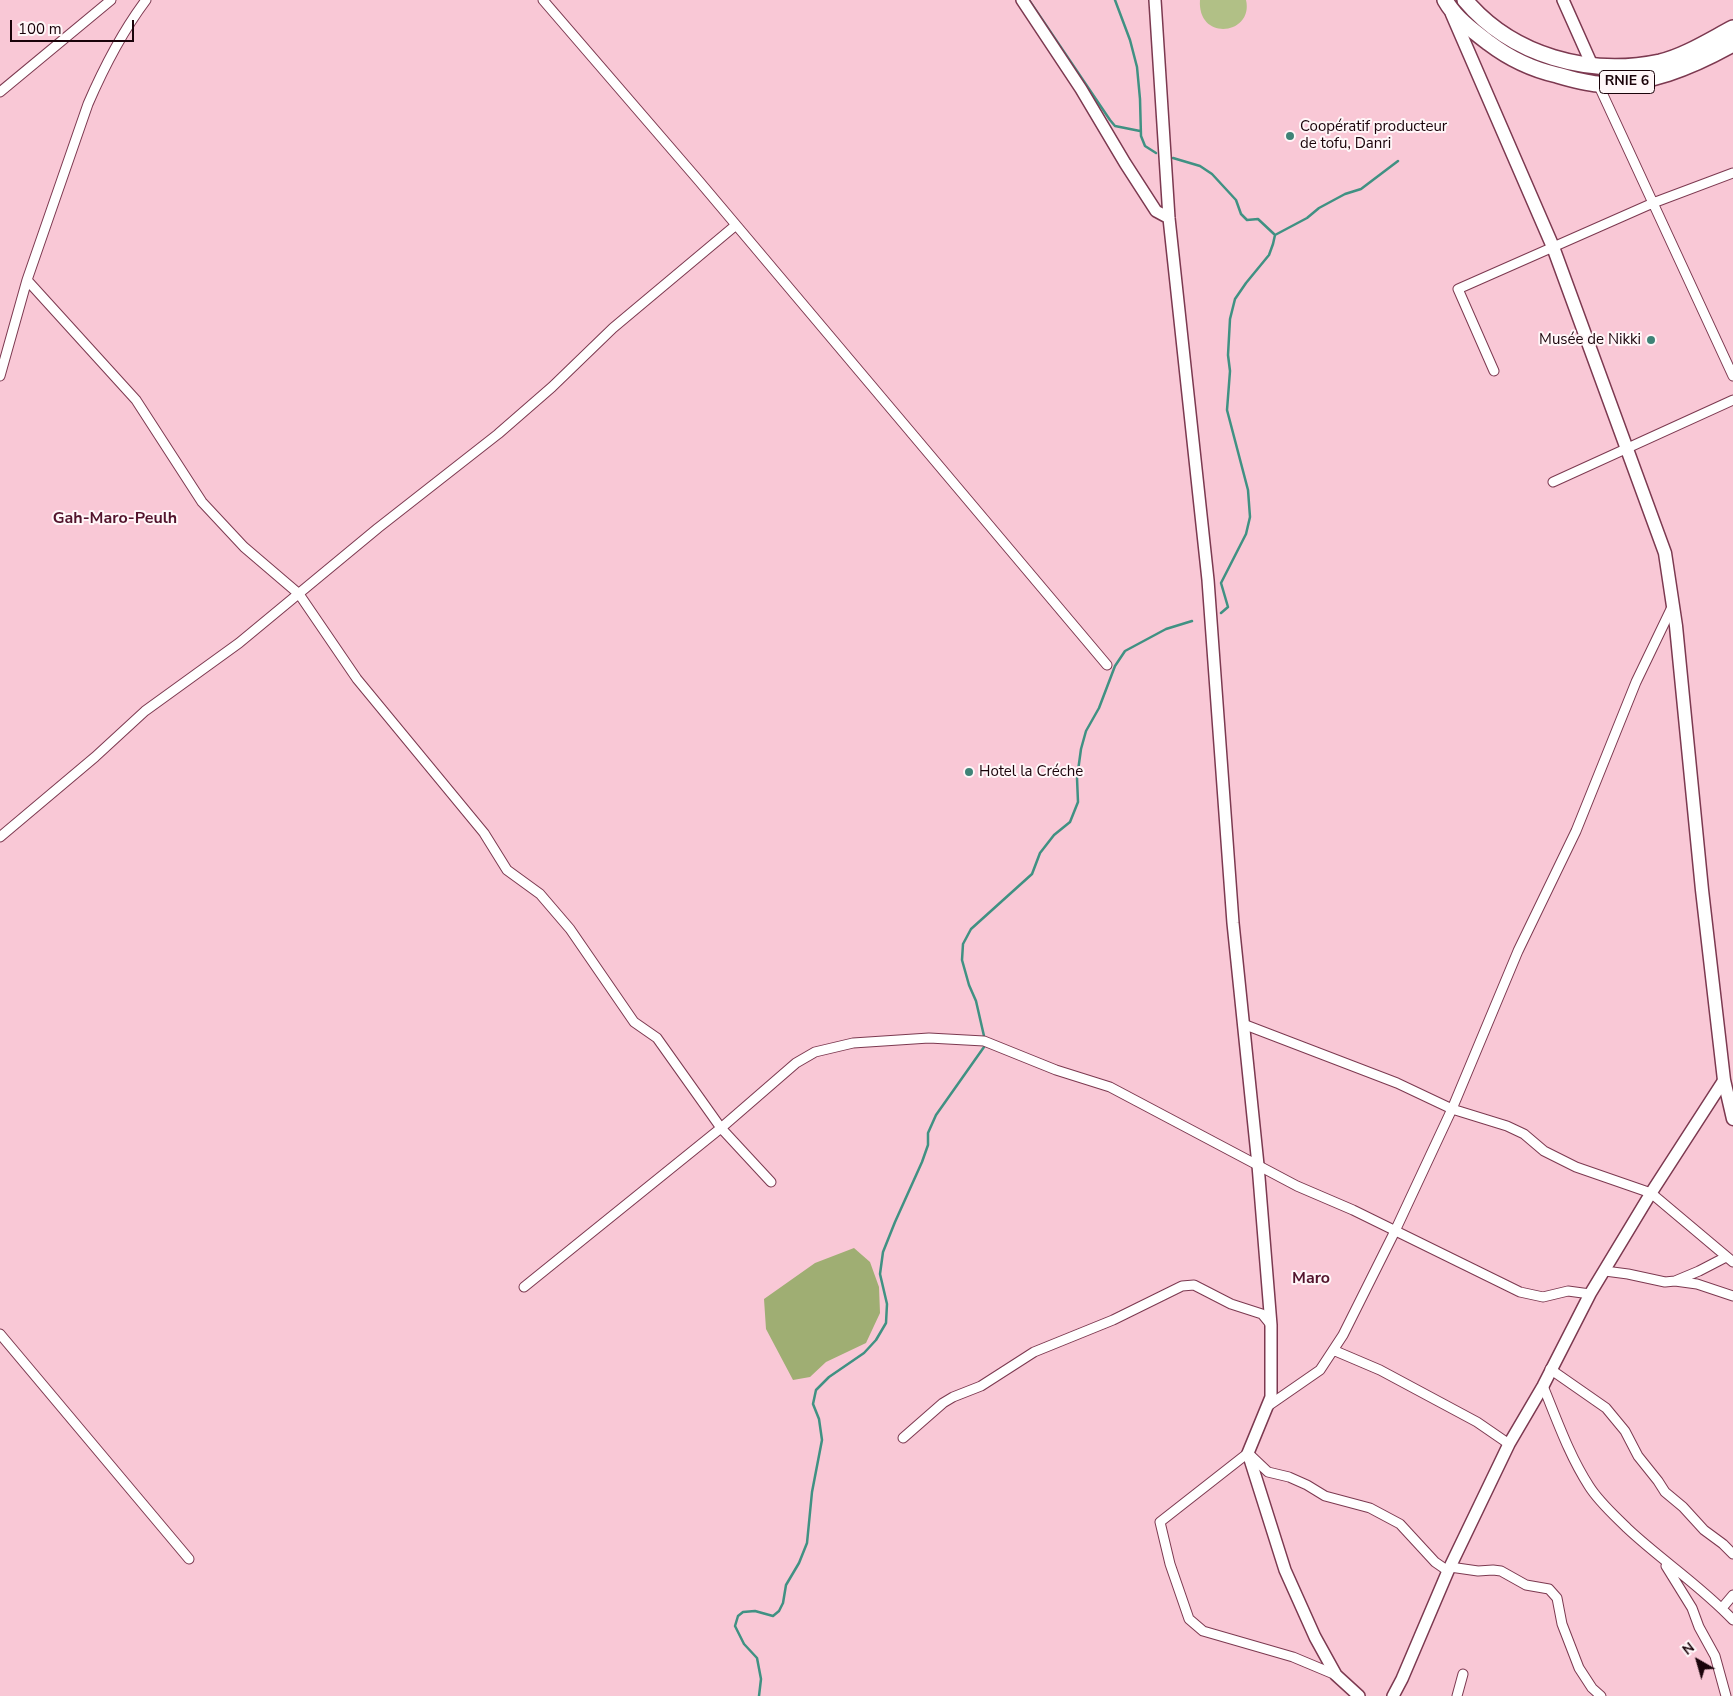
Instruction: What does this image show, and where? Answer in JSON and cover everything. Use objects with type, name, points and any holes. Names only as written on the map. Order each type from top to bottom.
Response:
[{"type":"main road","name":"RNIE 6","points":[[1465,0],[1497,30],[1521,46],[1549,57],[1575,64],[1632,66],[1662,61],[1692,49],[1733,28]]},
{"type":"main road","name":"RNIE 6","points":[[1448,5],[1491,45],[1518,62],[1544,72],[1598,84],[1624,83],[1670,73],[1693,65],[1733,44]]},
{"type":"main road","points":[[1448,5],[1553,247],[1664,553],[1676,626],[1702,890],[1728,1068],[1724,1080],[1730,1093],[1733,1119]]},
{"type":"street","points":[[0,92],[111,0]]},
{"type":"street","points":[[0,376],[27,280],[88,104],[130,21],[146,0]]},
{"type":"street","points":[[542,0],[736,225],[1107,665]]},
{"type":"street","points":[[1022,0],[1081,89],[1125,163],[1156,210],[1169,218]]},
{"type":"street","points":[[1154,0],[1169,218],[1208,580],[1231,894],[1258,1164],[1271,1325],[1271,1397],[1258,1424],[1248,1453],[1160,1522],[1170,1564],[1189,1619],[1203,1631],[1293,1657],[1336,1675]]},
{"type":"street","points":[[1563,0],[1592,65]]},
{"type":"street","points":[[1598,84],[1733,376]]},
{"type":"street","points":[[1494,371],[1458,289],[1653,203],[1733,172]]},
{"type":"street","points":[[0,837],[88,763],[145,711],[239,643],[378,528],[498,434],[552,387],[613,328],[736,225]]},
{"type":"street","points":[[27,280],[136,400],[202,502],[244,547],[299,594],[357,679],[484,833],[507,870],[540,894],[570,929],[634,1022],[657,1038],[721,1128],[772,1182]]},
{"type":"street","points":[[1554,482],[1733,400]]},
{"type":"street","points":[[1268,1406],[1320,1370],[1342,1334],[1395,1231],[1452,1109],[1518,951],[1576,831],[1636,682],[1673,605]]},
{"type":"street","points":[[1243,1024],[1397,1083],[1452,1109],[1506,1126],[1524,1134],[1544,1151],[1576,1167],[1651,1193],[1730,1259],[1675,1281]]},
{"type":"street","points":[[524,1287],[721,1128],[796,1063],[816,1052],[853,1043],[929,1038],[984,1041],[1056,1070],[1110,1087],[1297,1186],[1353,1210],[1520,1292],[1543,1297],[1568,1290],[1590,1294]]},
{"type":"street","points":[[1393,1696],[1449,1569],[1510,1444],[1543,1386],[1590,1294],[1651,1193],[1724,1080]]},
{"type":"street","points":[[1605,1271],[1665,1282],[1675,1281],[1697,1284],[1733,1296]]},
{"type":"street","points":[[903,1438],[952,1397],[981,1386],[1034,1352],[1113,1320],[1182,1286],[1194,1285],[1231,1304],[1262,1314],[1271,1325]]},
{"type":"street","points":[[0,1334],[189,1559]]},
{"type":"street","points":[[1332,1350],[1380,1370],[1477,1422],[1510,1444]]},
{"type":"street","points":[[1550,1370],[1606,1408],[1625,1431],[1638,1456],[1665,1492],[1683,1507],[1704,1530],[1733,1554]]},
{"type":"street","points":[[1543,1386],[1566,1442],[1589,1487],[1612,1514],[1660,1558],[1722,1608],[1733,1620]]},
{"type":"street","points":[[1248,1453],[1268,1472],[1289,1477],[1325,1496],[1370,1508],[1400,1524],[1434,1562],[1449,1569],[1501,1571],[1526,1585],[1549,1589],[1554,1592],[1559,1605],[1562,1624],[1579,1668],[1592,1688],[1601,1696]]},
{"type":"street","points":[[1248,1453],[1285,1570],[1314,1637],[1336,1675],[1359,1696]]},
{"type":"street","points":[[1660,1558],[1692,1608],[1699,1627],[1715,1656],[1726,1696]]},
{"type":"street","points":[[1722,1608],[1733,1595]]},
{"type":"street","points":[[1457,1696],[1463,1674]]},
{"type":"green space","points":[[1200,0],[1246,0],[1246,12],[1242,21],[1234,26],[1225,29],[1215,28],[1207,23],[1201,13]]},
{"type":"green space","points":[[854,1248],[870,1262],[879,1287],[880,1313],[866,1343],[826,1362],[810,1377],[793,1380],[766,1329],[764,1299],[815,1263]]},
{"type":"waterway","points":[[1029,0],[1115,126],[1140,131]]},
{"type":"waterway","points":[[1115,0],[1130,40],[1137,67],[1141,136],[1145,146],[1156,153]]},
{"type":"waterway","points":[[1173,158],[1200,166],[1212,174],[1236,200],[1241,214],[1247,220],[1258,219],[1274,234]]},
{"type":"waterway","points":[[1221,613],[1228,607],[1221,583],[1246,534],[1250,517],[1248,490],[1227,410],[1230,371],[1228,355],[1230,319],[1235,299],[1269,255],[1275,235],[1307,218],[1319,208],[1345,194],[1361,189],[1398,161]]},
{"type":"waterway","points":[[984,1036],[976,1001],[962,960],[963,944],[971,929],[1032,874],[1040,853],[1054,835],[1070,822],[1078,802],[1077,778],[1081,749],[1086,731],[1099,708],[1115,666],[1125,651],[1166,629],[1192,621]]},
{"type":"waterway","points":[[759,1696],[761,1679],[757,1658],[744,1644],[735,1626],[738,1616],[743,1612],[755,1611],[773,1616],[779,1611],[783,1603],[786,1585],[799,1563],[807,1543],[812,1492],[822,1440],[819,1419],[813,1404],[816,1390],[829,1377],[864,1353],[876,1340],[886,1323],[887,1304],[880,1274],[883,1252],[922,1162],[928,1145],[928,1133],[936,1115],[984,1047]]},
{"type":"place","name":"Coopératif producteur de tofu, Danri","points":[[1290,136]]},
{"type":"place","name":"Musée de Nikki","points":[[1651,340]]},
{"type":"place","name":"Hotel la Créche","points":[[969,772]]},
{"type":"district","name":"Gah-Maro-Peulh","points":[[115,519]]},
{"type":"district","name":"Maro","points":[[1311,1279]]}]
